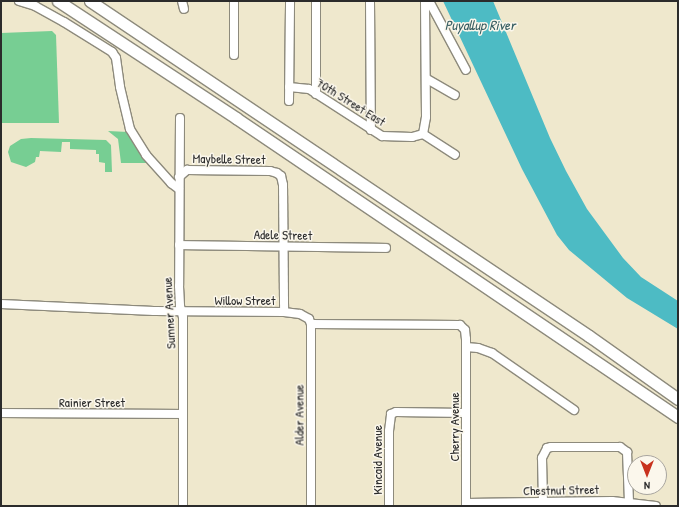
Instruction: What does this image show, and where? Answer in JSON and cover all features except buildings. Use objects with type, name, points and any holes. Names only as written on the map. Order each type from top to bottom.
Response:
[{"type":"highway","points":[[58,1],[236,118],[678,417]]},
{"type":"highway","points":[[90,1],[570,323],[678,399]]},
{"type":"street","points":[[19,1],[35,6],[112,52],[116,58],[118,80],[130,129],[146,154],[179,189]]},
{"type":"street","points":[[234,1],[234,55]]},
{"type":"street","points":[[289,101],[290,1]]},
{"type":"street","points":[[316,1],[316,94]]},
{"type":"street","points":[[370,1],[371,130]]},
{"type":"street","points":[[425,1],[426,117],[423,134],[455,154]]},
{"type":"street","points":[[429,1],[466,70]]},
{"type":"street","points":[[426,79],[455,95]]},
{"type":"street","name":"70th Street East","points":[[289,87],[304,87],[378,135],[386,137],[412,137],[423,134]]},
{"type":"street","name":"Sumner Avenue","points":[[180,118],[179,245],[180,304],[183,312],[183,506]]},
{"type":"street","name":"Maybelle Street","points":[[179,177],[187,170],[270,171],[277,173],[281,176],[283,185],[284,247]]},
{"type":"street","name":"Adele Street","points":[[179,245],[386,248]]},
{"type":"street","points":[[284,247],[284,312]]},
{"type":"street","name":"Willow Street","points":[[1,304],[183,312],[284,312],[303,315],[311,324]]},
{"type":"street","points":[[311,324],[458,324],[465,331],[466,347],[478,348],[492,353],[574,410]]},
{"type":"street","name":"Alder Avenue","points":[[311,324],[311,506]]},
{"type":"street","name":"Cherry Avenue","points":[[466,347],[466,505]]},
{"type":"street","name":"Kincaid Avenue","points":[[389,506],[389,432],[391,414],[396,412],[466,413]]},
{"type":"street","name":"Rainier Street","points":[[1,413],[183,414]]},
{"type":"street","points":[[543,502],[542,458],[547,448],[620,447],[627,452],[628,502]]},
{"type":"street","name":"Chestnut Street","points":[[466,505],[543,502],[628,502],[656,506]]},
{"type":"green space","points":[[52,31],[56,35],[59,123],[1,123],[1,33]]},
{"type":"green space","points":[[108,131],[128,132],[150,163],[121,163],[118,139]]},
{"type":"green space","points":[[21,139],[106,140],[111,145],[112,172],[105,172],[105,163],[99,162],[99,154],[96,154],[96,150],[70,149],[70,142],[62,142],[61,152],[40,151],[39,157],[36,157],[35,162],[26,167],[11,162],[8,152],[10,146]]},
{"type":"water","name":"Puyallup River","points":[[443,1],[493,1],[550,138],[587,209],[623,258],[641,277],[678,301],[678,329],[627,298],[569,250],[557,235],[522,169]]}]
